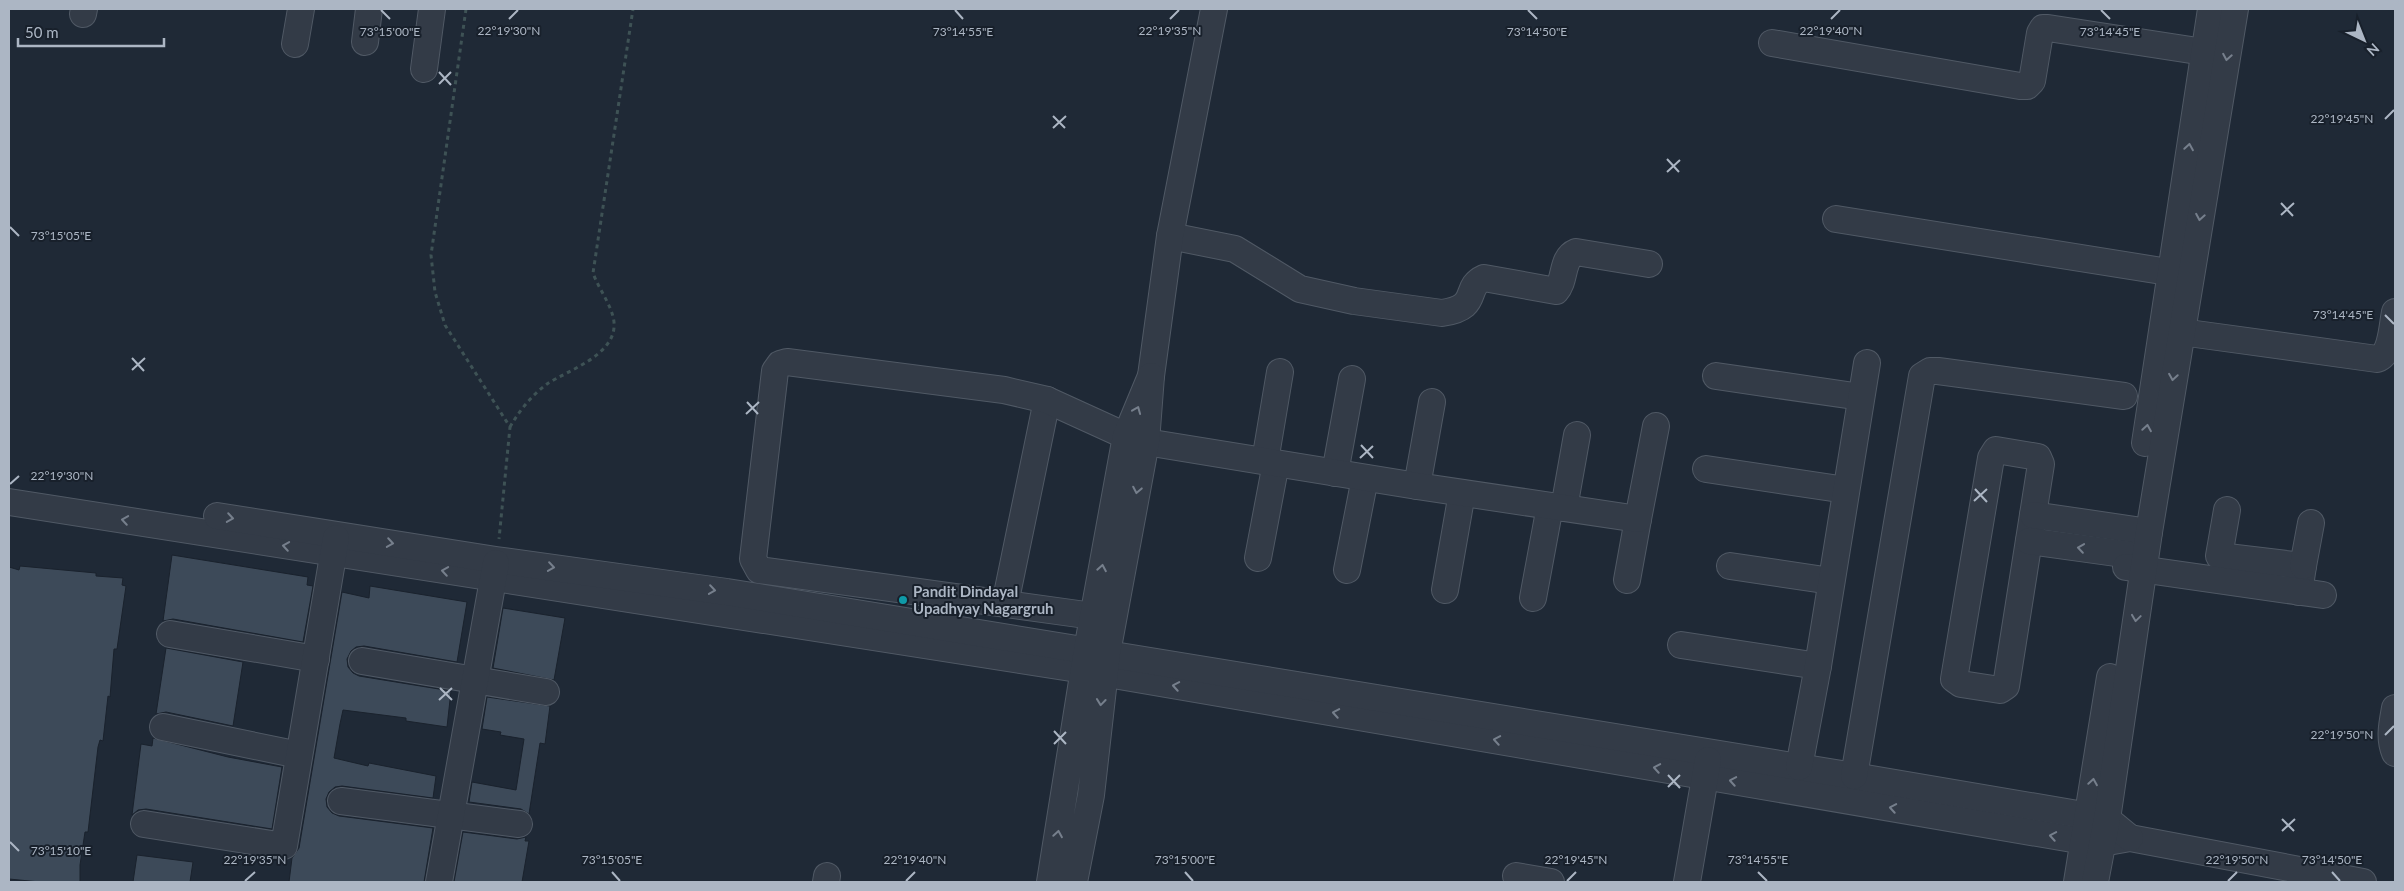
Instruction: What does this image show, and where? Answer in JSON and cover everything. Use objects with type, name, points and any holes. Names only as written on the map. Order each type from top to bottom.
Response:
[{"type":"street","points":[[294,44],[300,9]]},
{"type":"street","points":[[365,42],[369,9]]},
{"type":"street","points":[[424,68],[432,9]]},
{"type":"street","points":[[1050,882],[1095,662],[1136,439],[1151,376],[1170,236],[1214,9]]},
{"type":"street","points":[[2095,882],[2095,830],[2180,273],[2204,52],[2211,9]]},
{"type":"street","points":[[2140,530],[2181,332],[2180,273],[2235,9]]},
{"type":"street","points":[[1772,43],[2020,86],[2028,86],[2032,81],[2040,33],[2043,28],[2204,52]]},
{"type":"street","points":[[1836,219],[2180,273]]},
{"type":"street","points":[[1170,236],[1235,249],[1300,289],[1354,301],[1442,313],[1456,311],[1467,304],[1475,285],[1484,278],[1556,291],[1560,287],[1568,257],[1576,252],[1649,264]]},
{"type":"street","points":[[2181,332],[2377,359],[2383,357],[2387,351],[2395,312]]},
{"type":"street","points":[[1103,616],[759,570],[753,559],[775,371],[780,364],[786,362],[1004,390],[1047,400],[1136,439],[1365,478],[1638,519]]},
{"type":"street","points":[[1799,767],[1818,666],[1867,363]]},
{"type":"street","points":[[1854,776],[1922,376],[1930,371],[1938,371],[2124,396]]},
{"type":"street","points":[[1258,558],[1280,372]]},
{"type":"street","points":[[1716,376],[1861,396]]},
{"type":"street","points":[[1335,473],[1352,379]]},
{"type":"street","points":[[1005,604],[1047,400]]},
{"type":"street","points":[[1417,486],[1432,402]]},
{"type":"street","points":[[1628,580],[1656,426]]},
{"type":"street","points":[[1533,598],[1577,435]]},
{"type":"street","points":[[1996,450],[2038,457],[2040,460],[2029,540],[2006,686],[2000,690],[1956,682],[1954,679],[1991,458],[1996,450]]},
{"type":"street","points":[[1706,469],[1846,490]]},
{"type":"street","points":[[1347,570],[1365,478]]},
{"type":"street","points":[[9,484],[335,544]]},
{"type":"street","points":[[1445,590],[1462,493]]},
{"type":"street","points":[[9,502],[335,544],[495,569],[727,592],[1095,662],[2095,830]]},
{"type":"street","points":[[2217,567],[2227,510]]},
{"type":"street","points":[[2033,515],[2140,530]]},
{"type":"street","points":[[2217,567],[2311,593],[2303,566],[2311,523]]},
{"type":"street","points":[[2029,540],[2136,562],[2217,567],[2303,566]]},
{"type":"street","points":[[144,824],[284,846],[335,544]]},
{"type":"street","points":[[1730,566],[1831,580]]},
{"type":"street","points":[[439,882],[495,569]]},
{"type":"street","points":[[170,634],[316,659]]},
{"type":"street","points":[[1681,645],[1818,666]]},
{"type":"street","points":[[362,661],[546,692]]},
{"type":"street","points":[[1074,882],[1090,795],[1095,662]]},
{"type":"street","points":[[2395,708],[2391,729],[2391,743],[2395,753]]},
{"type":"street","points":[[163,727],[299,755]]},
{"type":"street","points":[[1707,764],[1799,767],[1854,776],[2130,838],[2363,882]]},
{"type":"street","points":[[1687,882],[1707,764]]},
{"type":"street","points":[[341,801],[519,824]]},
{"type":"street","points":[[2077,882],[2095,830]]},
{"type":"street","points":[[1516,876],[1551,882]]},
{"type":"path","points":[[466,9],[431,255],[435,292],[445,325],[510,428]]},
{"type":"path","points":[[495,569],[510,428],[518,414],[533,396],[547,384],[578,368],[598,353],[612,336],[614,324],[612,313],[593,273],[633,9]]},
{"type":"building","points":[[172,555],[308,577],[307,585],[313,586],[303,642],[173,619],[163,621]]},
{"type":"building","points":[[20,566],[96,573],[96,576],[123,578],[122,585],[126,586],[117,649],[114,649],[110,697],[108,696],[103,741],[100,740],[98,747],[88,832],[85,832],[80,865],[80,882],[40,882],[9,879],[9,567],[19,570]]},
{"type":"building","points":[[370,586],[467,602],[457,662],[364,646],[356,647],[351,651],[347,659],[348,667],[359,676],[451,691],[447,727],[406,721],[406,718],[343,710],[334,758],[368,766],[369,763],[436,776],[433,798],[342,786],[335,787],[329,792],[326,799],[327,807],[332,813],[339,816],[433,828],[424,882],[289,882],[292,858],[299,848],[342,592],[369,598]]},
{"type":"building","points":[[503,608],[565,618],[554,680],[493,668]]},
{"type":"building","points":[[166,648],[243,662],[233,726],[166,712],[156,714]]},
{"type":"building","points":[[487,697],[550,706],[545,744],[540,743],[529,814],[521,809],[469,802],[472,782],[516,790],[524,739],[500,735],[501,732],[482,729]]},
{"type":"building","points":[[153,738],[228,757],[282,767],[272,829],[146,809],[138,810],[132,815],[141,744],[152,746]]},
{"type":"building","points":[[463,832],[517,839],[526,837],[525,841],[529,841],[522,882],[454,882]]},
{"type":"building","points":[[137,855],[193,862],[190,882],[133,882]]},
{"type":"place","name":"Pandit Dindayal Upadhyay Nagargruh","points":[[903,600]]}]
